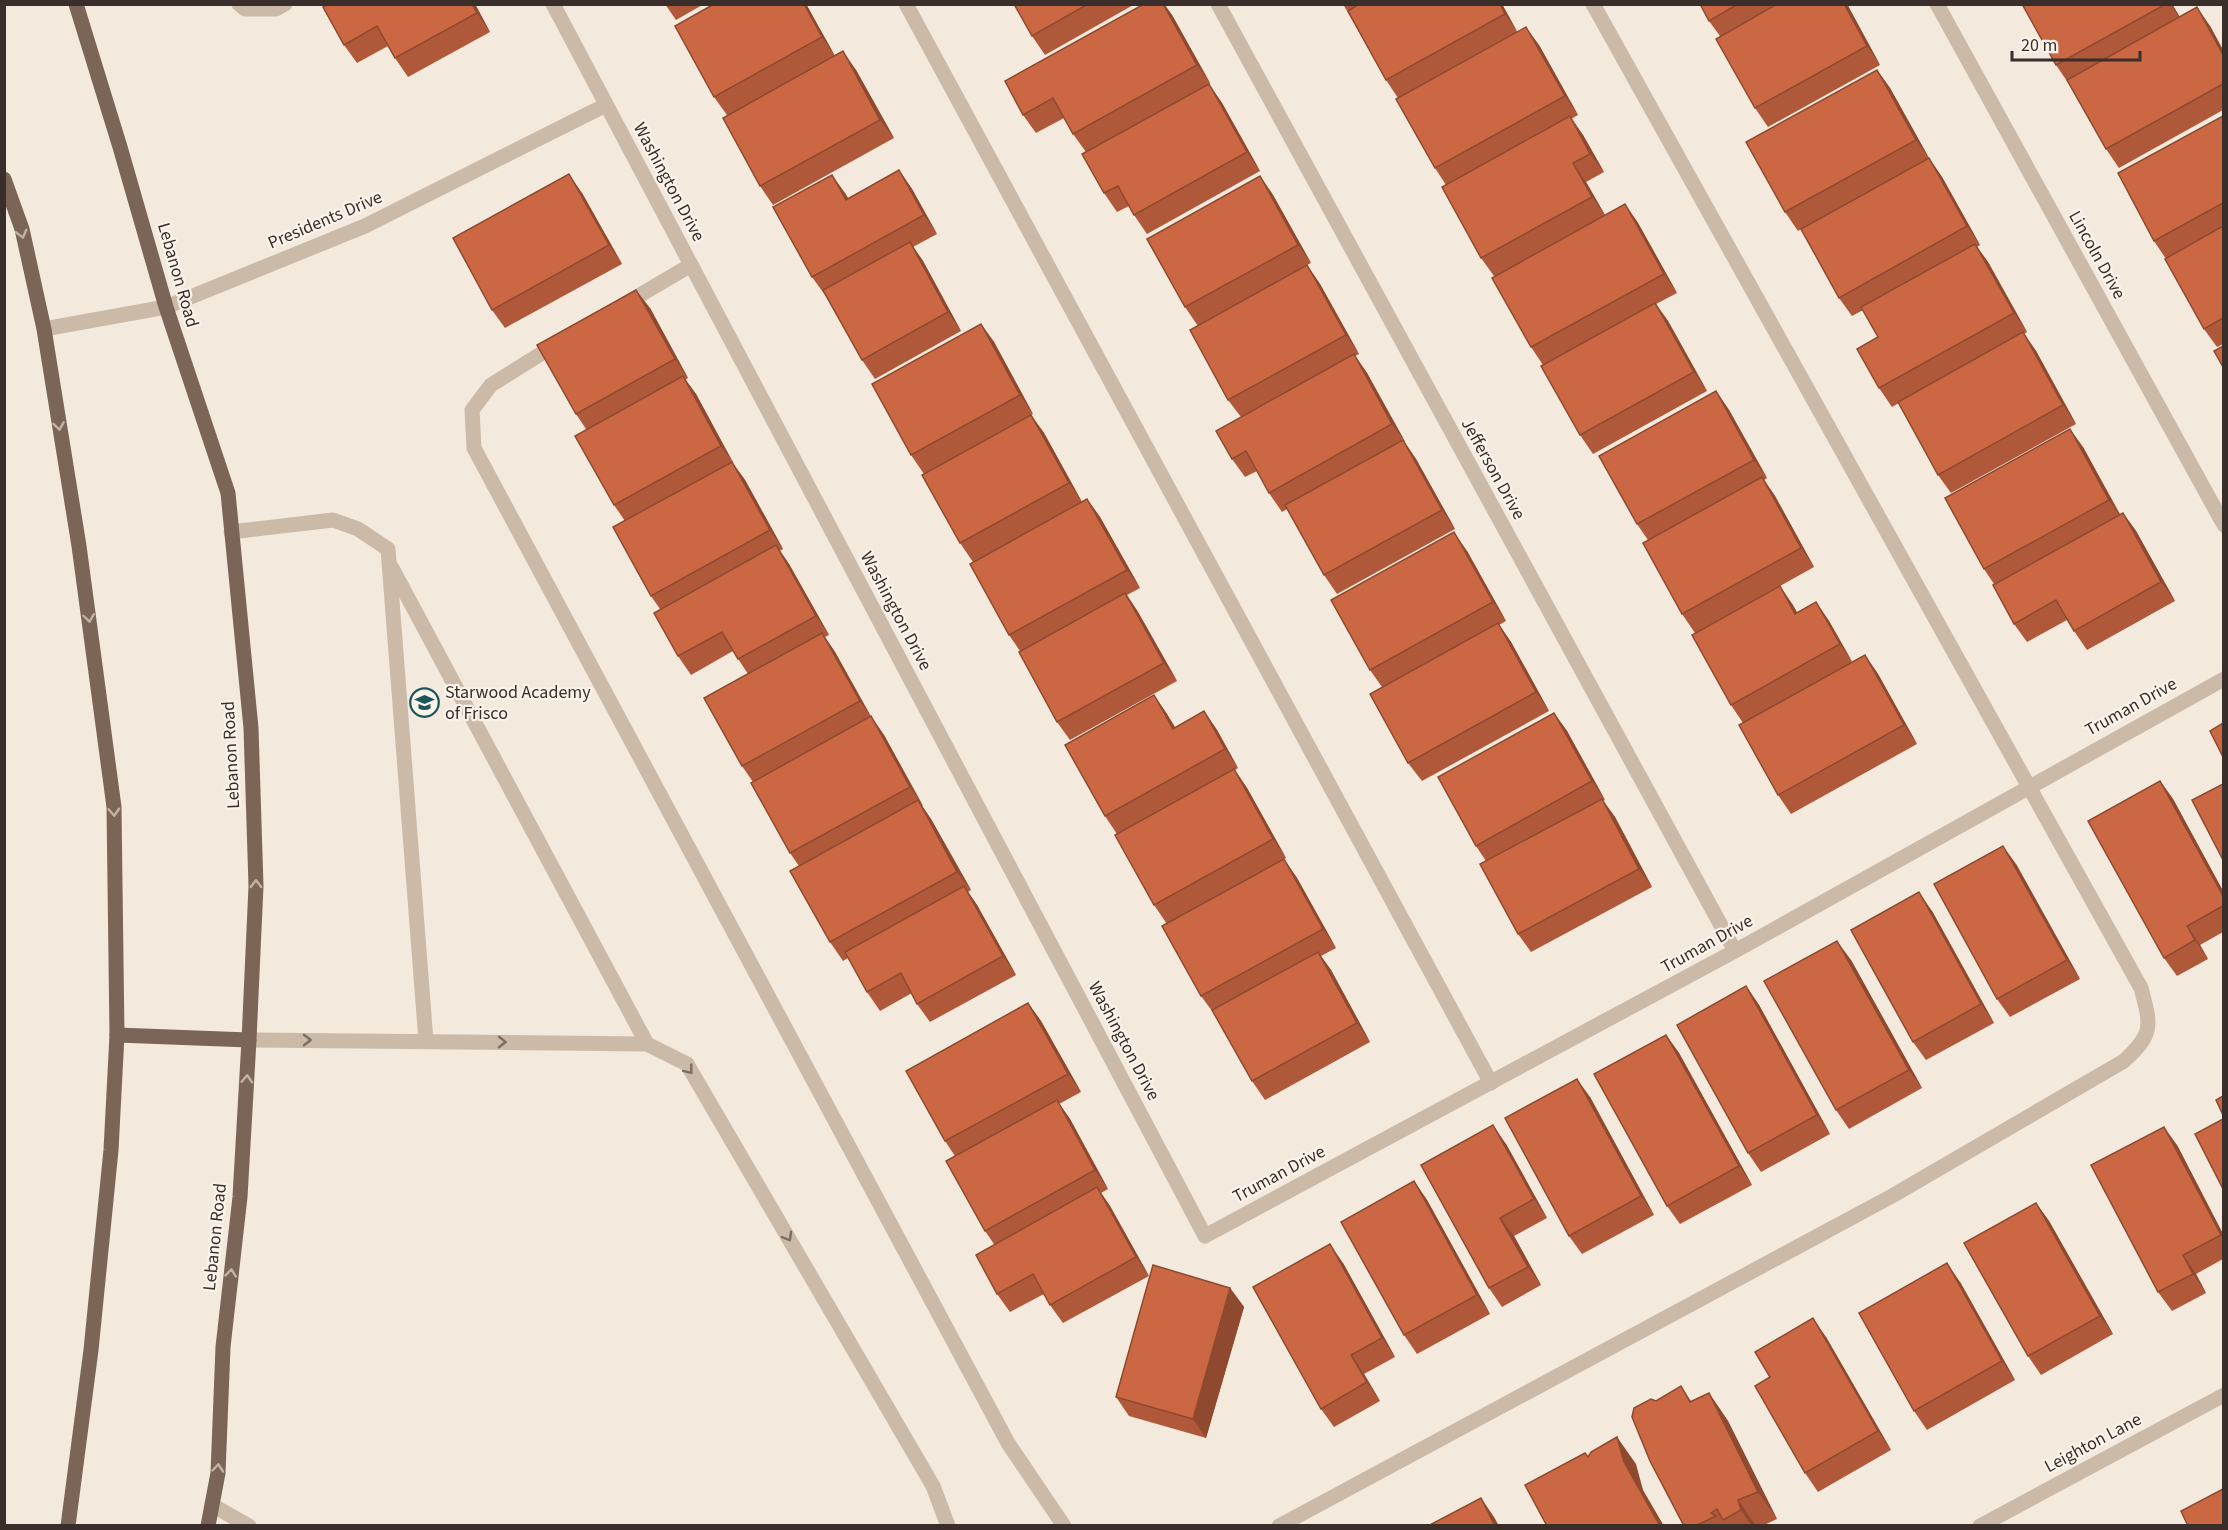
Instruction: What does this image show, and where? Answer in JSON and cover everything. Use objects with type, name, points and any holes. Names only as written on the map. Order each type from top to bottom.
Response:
[{"type":"main road","name":"Lebanon Road","points":[[76,4],[166,308],[228,493],[251,739],[256,886],[249,1040],[240,1197],[223,1347],[218,1473],[208,1526]]},
{"type":"main road","points":[[4,179],[21,230],[44,330],[79,546],[114,807],[117,1035],[105,1209],[91,1350],[68,1526]]},
{"type":"main road","points":[[117,1035],[249,1040]]},
{"type":"street","points":[[239,4],[245,9],[276,9],[285,4]]},
{"type":"street","name":"Washington Drive","points":[[553,4],[1205,1236]]},
{"type":"street","points":[[906,4],[1491,1083]]},
{"type":"street","name":"Jefferson Drive","points":[[1218,4],[1735,951]]},
{"type":"street","points":[[1279,1526],[1892,1196],[2124,1061],[2141,1046],[2150,1021],[2141,988],[1593,4]]},
{"type":"street","name":"Lincoln Drive","points":[[1937,4],[2223,525]]},
{"type":"street","name":"Presidents Drive","points":[[44,330],[166,308],[365,226],[606,105]]},
{"type":"street","points":[[612,311],[691,265]]},
{"type":"street","points":[[573,334],[491,386],[472,410],[474,448],[1008,1443],[1064,1526]]},
{"type":"street","points":[[231,532],[333,520],[358,529],[388,549],[426,1041]]},
{"type":"street","points":[[389,562],[647,1044]]},
{"type":"street","name":"Truman Drive","points":[[1205,1236],[1735,951],[2029,785],[2223,679]]},
{"type":"street","points":[[249,1040],[647,1044],[687,1064],[933,1486],[948,1526]]},
{"type":"street","name":"Leighton Lane","points":[[1980,1526],[2223,1395]]},
{"type":"street","points":[[212,1505],[249,1526]]},
{"type":"building","points":[[328,4],[472,4],[477,13],[395,58],[377,26],[344,45],[323,7]]},
{"type":"building","points":[[714,4],[804,4],[822,37],[714,97],[675,26]]},
{"type":"building","points":[[1014,4],[1088,4],[1032,36]]},
{"type":"building","points":[[1144,4],[1163,4],[1197,65],[1073,134],[1053,98],[1023,115],[1005,81]]},
{"type":"building","points":[[1359,4],[1500,4],[1505,14],[1386,80],[1348,11]]},
{"type":"building","points":[[1700,4],[1738,4],[1709,21]]},
{"type":"building","points":[[1777,4],[1844,4],[1867,46],[1755,108],[1716,39]]},
{"type":"building","points":[[2022,4],[2166,4],[2056,65]]},
{"type":"building","points":[[2197,7],[2223,55],[2223,84],[2106,149],[2067,80]]},
{"type":"building","points":[[1526,27],[1565,96],[1435,168],[1396,99]]},
{"type":"building","points":[[843,51],[880,120],[760,186],[723,118]]},
{"type":"building","points":[[1877,70],[1916,140],[1785,212],[1746,142]]},
{"type":"building","points":[[1209,84],[1247,152],[1134,215],[1118,186],[1104,193],[1082,154]]},
{"type":"building","points":[[1570,116],[1590,154],[1573,163],[1592,197],[1481,258],[1442,187]]},
{"type":"building","points":[[2223,116],[2223,203],[2154,241],[2118,173]]},
{"type":"building","points":[[1929,158],[1967,226],[1839,298],[1801,229]]},
{"type":"building","points":[[899,170],[924,215],[812,277],[773,207],[832,175],[846,200]]},
{"type":"building","points":[[569,174],[609,245],[492,310],[453,238]]},
{"type":"building","points":[[1260,176],[1298,245],[1185,307],[1147,239]]},
{"type":"building","points":[[1625,204],[1664,274],[1531,347],[1492,278]]},
{"type":"building","points":[[2223,226],[2223,318],[2204,329],[2165,259]]},
{"type":"building","points":[[910,242],[948,312],[862,360],[823,290]]},
{"type":"building","points":[[1975,244],[2014,313],[1879,388],[1857,349],[1878,337],[1861,307]]},
{"type":"building","points":[[1307,265],[1346,335],[1228,400],[1190,330]]},
{"type":"building","points":[[636,290],[675,359],[576,414],[537,345]]},
{"type":"building","points":[[1655,303],[1694,372],[1580,435],[1541,366]]},
{"type":"building","points":[[981,324],[1020,395],[911,455],[872,384]]},
{"type":"building","points":[[2023,332],[2063,405],[1938,475],[1898,402]]},
{"type":"building","points":[[2223,346],[2223,367],[2214,351]]},
{"type":"building","points":[[1354,354],[1392,424],[1269,493],[1246,451],[1232,459],[1216,431]]},
{"type":"building","points":[[683,376],[721,446],[614,505],[575,436]]},
{"type":"building","points":[[1716,391],[1754,460],[1637,524],[1599,456]]},
{"type":"building","points":[[1031,415],[1069,483],[960,543],[922,475]]},
{"type":"building","points":[[2070,429],[2109,500],[1984,569],[1945,498]]},
{"type":"building","points":[[1403,440],[1442,510],[1324,575],[1285,505]]},
{"type":"building","points":[[732,462],[770,530],[651,596],[613,527]]},
{"type":"building","points":[[1762,477],[1801,548],[1682,614],[1643,543]]},
{"type":"building","points":[[1087,499],[1127,570],[1009,635],[970,564]]},
{"type":"building","points":[[2123,513],[2161,582],[2074,631],[2056,600],[2014,624],[1993,585]]},
{"type":"building","points":[[1454,532],[1493,602],[1370,670],[1331,600]]},
{"type":"building","points":[[776,545],[816,616],[738,659],[722,632],[678,656],[654,613]]},
{"type":"building","points":[[1780,586],[1795,614],[1816,602],[1840,644],[1731,705],[1692,635]]},
{"type":"building","points":[[1125,593],[1164,663],[1057,722],[1019,652]]},
{"type":"building","points":[[1498,623],[1536,692],[1408,763],[1370,694]]},
{"type":"building","points":[[822,633],[860,701],[742,766],[704,698]]},
{"type":"building","points":[[1865,655],[1904,725],[1778,795],[1739,725]]},
{"type":"building","points":[[1154,695],[1173,729],[1204,711],[1225,749],[1105,816],[1065,745]]},
{"type":"building","points":[[1554,713],[1592,781],[1476,846],[1438,777]]},
{"type":"building","points":[[871,716],[910,787],[790,853],[751,783]]},
{"type":"building","points":[[2223,723],[2223,757],[2210,731]]},
{"type":"building","points":[[1234,769],[1273,839],[1154,905],[1115,835]]},
{"type":"building","points":[[2160,781],[2223,896],[2223,906],[2187,926],[2195,940],[2164,958],[2088,821]]},
{"type":"building","points":[[2223,784],[2223,860],[2192,800]]},
{"type":"building","points":[[1602,799],[1639,869],[1518,934],[1480,864]]},
{"type":"building","points":[[918,800],[957,872],[830,942],[790,871]]},
{"type":"building","points":[[2003,846],[2067,960],[1997,999],[1934,884]]},
{"type":"building","points":[[1284,859],[1323,929],[1201,996],[1162,926]]},
{"type":"building","points":[[964,886],[1003,956],[917,1004],[901,973],[867,992],[845,952]]},
{"type":"building","points":[[1919,892],[1981,1004],[1913,1042],[1851,930]]},
{"type":"building","points":[[1837,941],[1909,1070],[1836,1110],[1764,981]]},
{"type":"building","points":[[1318,952],[1357,1023],[1252,1081],[1212,1010]]},
{"type":"building","points":[[1746,986],[1817,1115],[1748,1153],[1677,1025]]},
{"type":"building","points":[[1028,1003],[1068,1074],[945,1141],[906,1071]]},
{"type":"building","points":[[1666,1035],[1739,1166],[1667,1206],[1594,1074]]},
{"type":"building","points":[[1577,1079],[1641,1196],[1569,1236],[1505,1118]]},
{"type":"building","points":[[2223,1096],[2223,1115],[2216,1100]]},
{"type":"building","points":[[1057,1100],[1095,1170],[985,1231],[946,1161]]},
{"type":"building","points":[[2223,1119],[2223,1189],[2195,1134]]},
{"type":"building","points":[[1493,1125],[1534,1199],[1500,1218],[1528,1267],[1489,1288],[1421,1165]]},
{"type":"building","points":[[2164,1127],[2221,1235],[2183,1255],[2193,1274],[2158,1292],[2091,1165]]},
{"type":"building","points":[[1414,1181],[1477,1295],[1404,1335],[1341,1222]]},
{"type":"building","points":[[1097,1187],[1136,1257],[1050,1305],[1033,1274],[997,1294],[976,1255]]},
{"type":"building","points":[[2036,1203],[2100,1316],[2028,1356],[1964,1243]]},
{"type":"building","points":[[1330,1244],[1382,1338],[1351,1355],[1367,1382],[1321,1409],[1253,1287]]},
{"type":"building","points":[[1947,1263],[2002,1361],[1914,1411],[1859,1313]]},
{"type":"building","points":[[1153,1265],[1230,1288],[1193,1419],[1116,1397]]},
{"type":"building","points":[[1813,1318],[1878,1431],[1805,1473],[1755,1386],[1770,1377],[1755,1352]]},
{"type":"building","points":[[1681,1386],[1690,1402],[1709,1393],[1758,1492],[1738,1500],[1741,1510],[1723,1520],[1717,1509],[1711,1513],[1716,1516],[1695,1526],[1684,1526],[1650,1461],[1632,1417],[1634,1408],[1651,1399],[1656,1401]]},
{"type":"building","points":[[1617,1437],[1624,1462],[1660,1526],[1547,1526],[1525,1485],[1585,1453],[1588,1457],[1591,1452]]},
{"type":"building","points":[[2223,1489],[2223,1526],[2188,1526],[2181,1511]]},
{"type":"building","points":[[1481,1498],[1495,1526],[1428,1526]]},
{"type":"place","name":"Starwood Academy of Frisco","points":[[424,702]]}]
